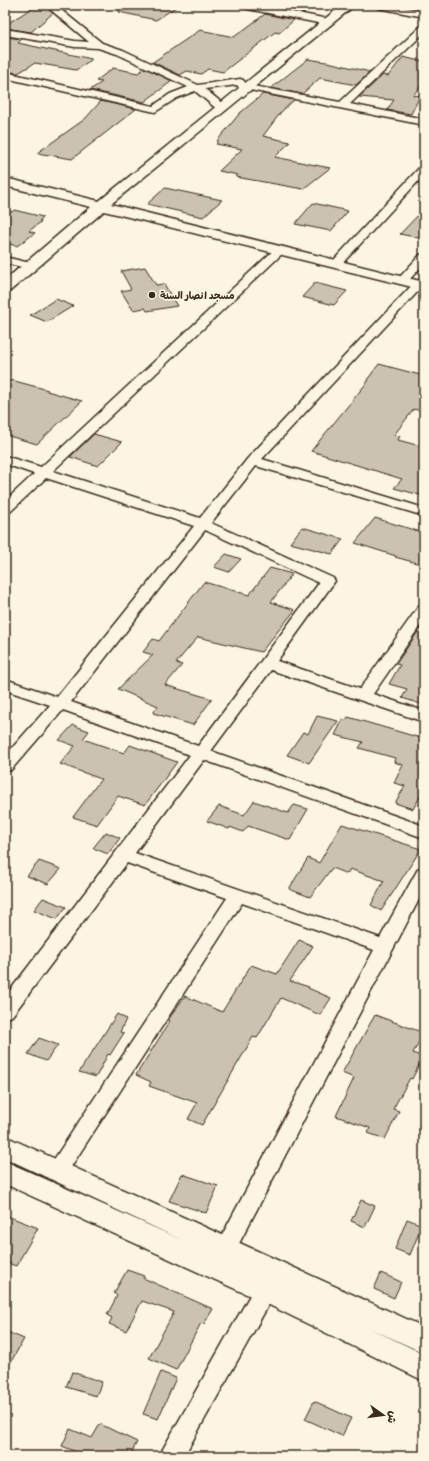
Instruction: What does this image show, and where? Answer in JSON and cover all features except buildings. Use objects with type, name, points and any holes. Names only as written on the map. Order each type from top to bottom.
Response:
[{"type":"street","points":[[49,5],[99,46]]},
{"type":"street","points":[[244,5],[328,22]]},
{"type":"street","points":[[5,288],[101,206],[349,5]]},
{"type":"street","points":[[378,5],[424,14]]},
{"type":"street","points":[[342,106],[424,28]]},
{"type":"street","points":[[5,32],[75,44],[99,46],[120,52],[197,88],[222,108]]},
{"type":"street","points":[[5,75],[155,109],[164,101],[197,88],[212,84],[240,82],[247,89],[424,122]]},
{"type":"street","points":[[336,264],[424,169]]},
{"type":"street","points":[[5,182],[421,285],[253,461],[61,703],[5,766]]},
{"type":"street","points":[[5,509],[280,250]]},
{"type":"street","points":[[403,280],[424,257]]},
{"type":"street","points":[[5,260],[30,266]]},
{"type":"street","points":[[5,460],[203,524],[328,580],[201,753],[5,1011]]},
{"type":"street","points":[[253,461],[424,512]]},
{"type":"street","points":[[363,696],[424,609]]},
{"type":"street","points":[[267,663],[424,717]]},
{"type":"street","points":[[5,684],[424,832]]},
{"type":"street","points":[[123,855],[385,947]]},
{"type":"street","points":[[226,1248],[424,873]]},
{"type":"street","points":[[58,1170],[238,895]]},
{"type":"street","points":[[5,1146],[226,1248],[270,1280],[424,1368]]},
{"type":"street","points":[[5,1172],[270,1280],[424,1340]]},
{"type":"street","points":[[171,1456],[270,1280]]},
{"type":"place","name":"مسجد انصار السنة","points":[[152,295]]}]
